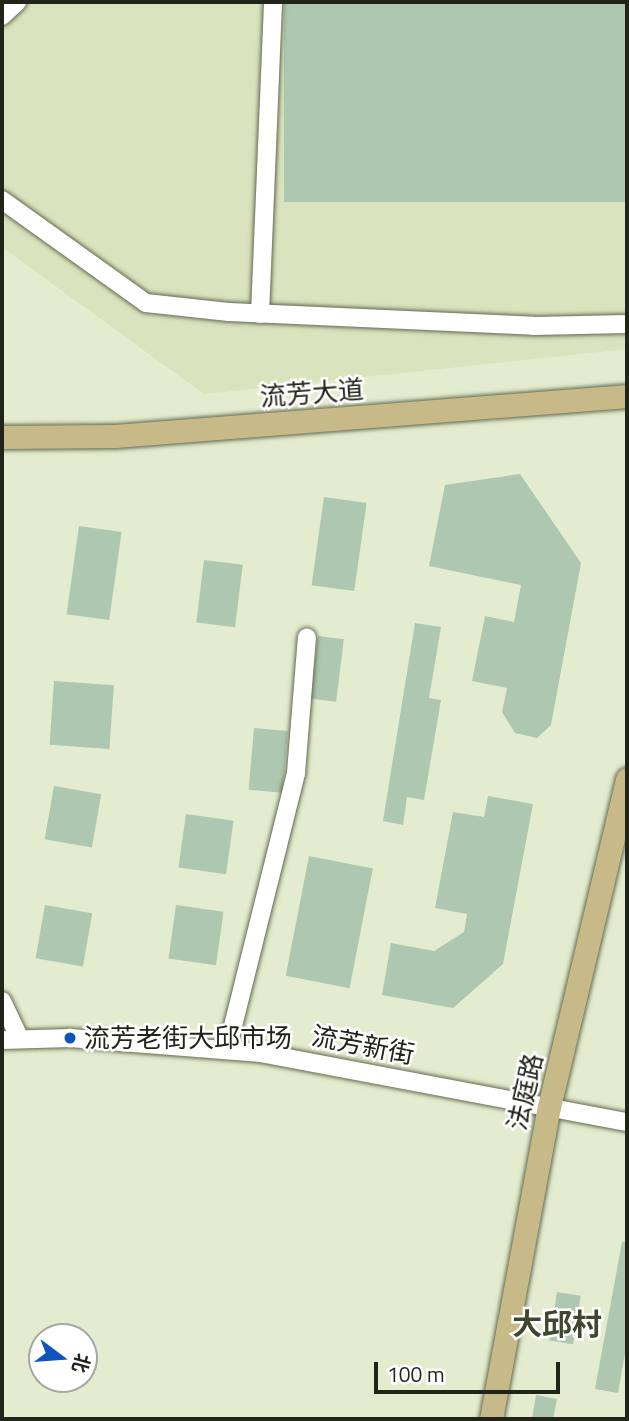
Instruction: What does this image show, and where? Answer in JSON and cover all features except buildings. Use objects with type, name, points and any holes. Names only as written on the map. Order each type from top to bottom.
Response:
[{"type":"main road","name":"流芳大道","points":[[2,437],[115,436],[627,396]]},
{"type":"main road","name":"法庭路","points":[[491,1419],[549,1107],[627,779]]},
{"type":"street","points":[[2,16],[17,2]]},
{"type":"street","points":[[260,314],[273,2]]},
{"type":"street","points":[[2,200],[146,303],[260,314],[534,326],[627,324]]},
{"type":"street","points":[[227,1050],[296,773],[307,637]]},
{"type":"street","points":[[2,1001],[11,1040]]},
{"type":"street","name":"流芳新街","points":[[11,1040],[70,1038],[227,1050],[627,1122]]},
{"type":"shaded area","points":[[2,2],[627,2],[627,349],[204,394],[2,247]]},
{"type":"place","name":"流芳老街大邱市场","points":[[70,1038]]},
{"type":"district","name":"大邱村","points":[[557,1324]]}]
